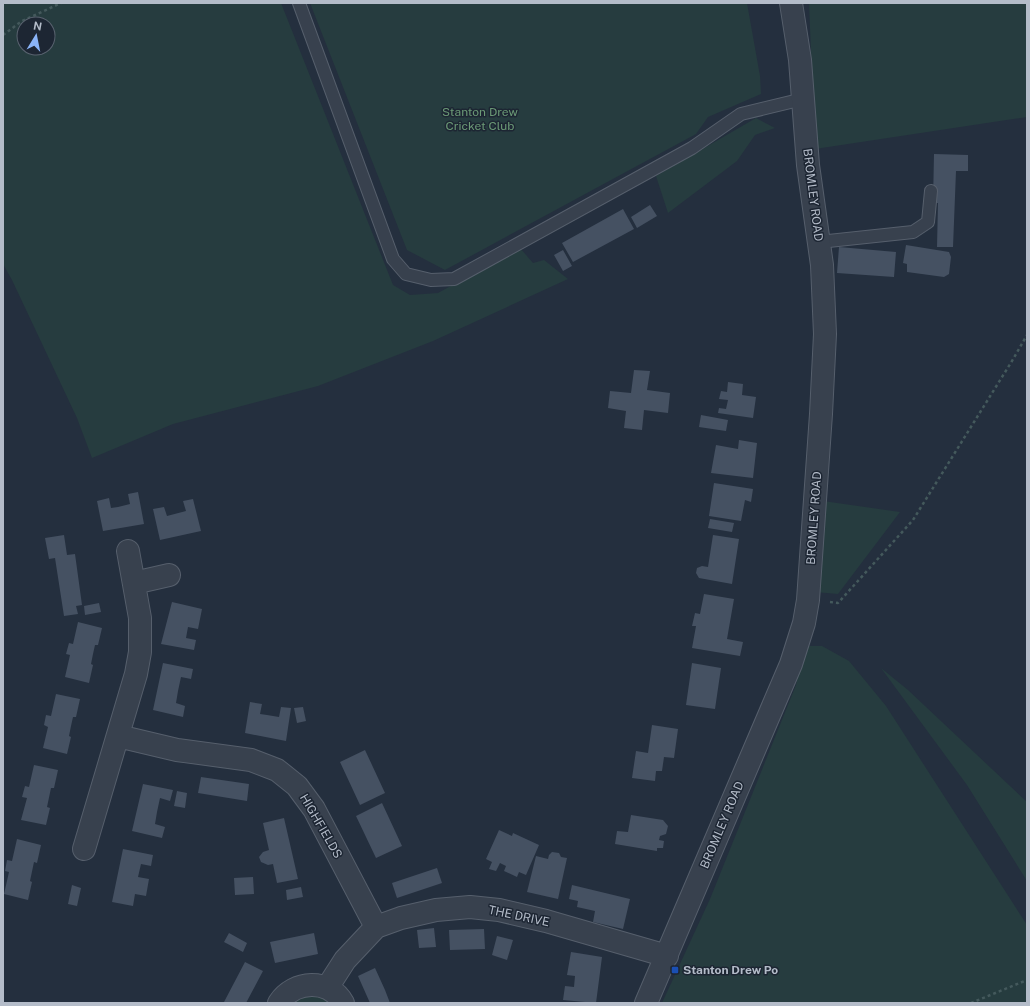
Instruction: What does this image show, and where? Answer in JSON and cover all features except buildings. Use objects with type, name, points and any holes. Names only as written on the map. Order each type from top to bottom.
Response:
[{"type":"street","name":"BROMLEY ROAD","points":[[646,1003],[791,664],[804,623],[808,600],[822,414],[825,334],[822,265],[808,165],[800,60],[792,3]]},
{"type":"street","points":[[84,850],[136,674],[140,652],[140,618],[128,552]]},
{"type":"street","points":[[134,583],[169,575]]},
{"type":"street","name":"HIGHFIELDS","points":[[118,736],[177,750],[252,760],[277,770],[297,786],[314,809],[376,927]]},
{"type":"street","name":"THE DRIVE","points":[[327,988],[345,960],[376,927],[401,918],[436,910],[470,907],[499,910],[546,921],[667,956]]},
{"type":"street","points":[[279,1003],[286,994],[292,990],[303,986],[315,985],[327,988],[334,992],[343,1003]]},
{"type":"lane","points":[[299,3],[393,259],[406,274],[431,280],[454,279],[692,148],[741,114],[803,99]]},
{"type":"lane","points":[[819,242],[913,232],[928,222],[931,192]]},
{"type":"path","points":[[3,35],[22,21],[61,3]]},
{"type":"path","points":[[808,600],[838,603],[913,520],[1027,335]]},
{"type":"path","points":[[970,1003],[1027,980]]},
{"type":"green space","points":[[3,3],[281,3],[393,285],[410,295],[438,293],[520,248],[533,263],[544,260],[568,279],[433,341],[318,386],[173,424],[92,458],[77,418],[3,264]]},
{"type":"green space","name":"Stanton Drew Cricket Club","points":[[310,3],[747,3],[760,76],[761,94],[708,117],[696,134],[445,270],[407,250]]},
{"type":"green space","points":[[809,3],[1027,3],[1027,117],[815,149]]},
{"type":"green space","points":[[756,118],[775,128],[755,135],[737,161],[668,213],[656,176]]},
{"type":"green space","points":[[823,501],[900,512],[838,594],[815,592]]},
{"type":"green space","points":[[804,646],[822,646],[849,661],[886,706],[1027,925],[1027,1003],[662,1003],[710,899],[796,685]]},
{"type":"green space","points":[[881,668],[908,690],[1027,802],[1027,881],[967,785]]},
{"type":"green space","points":[[311,995],[322,997],[330,1003],[292,1003],[297,999]]},
{"type":"place","name":"Stanton Drew Po","points":[[675,970]]}]
